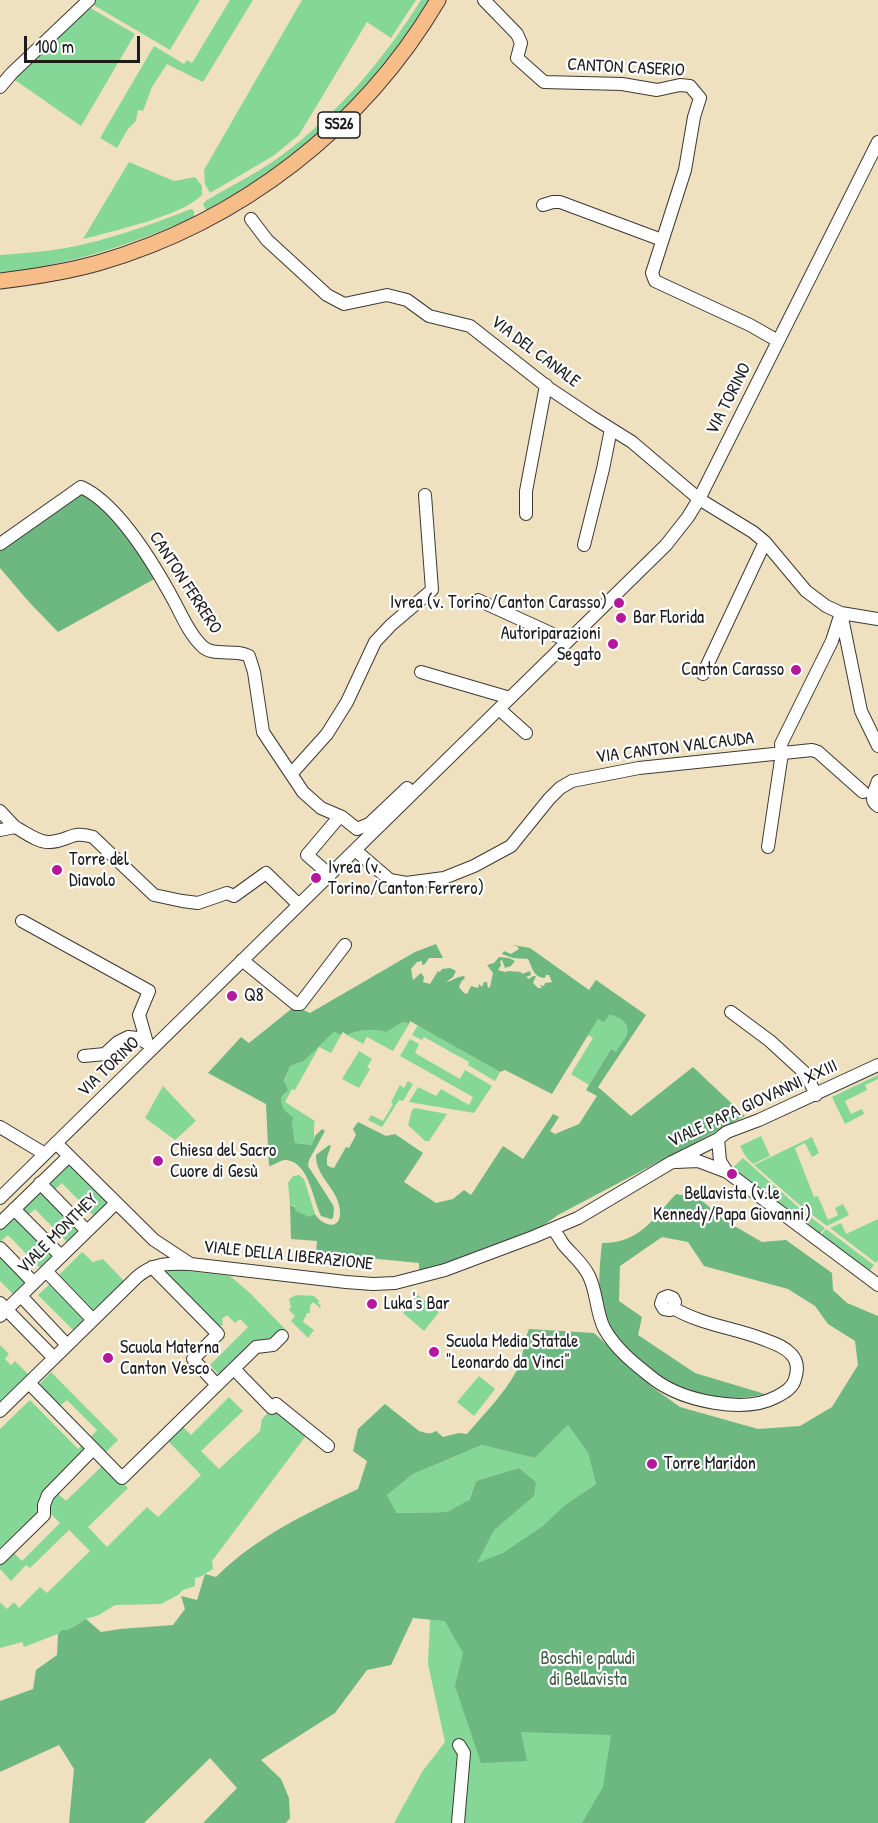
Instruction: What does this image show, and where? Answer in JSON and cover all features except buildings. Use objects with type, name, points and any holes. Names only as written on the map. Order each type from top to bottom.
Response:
[{"type":"main road","name":"SS26","points":[[0,281],[33,277],[97,263],[153,244],[204,221],[269,182],[314,148],[369,95],[398,60],[438,0]]},
{"type":"street","points":[[0,87],[89,0]]},
{"type":"street","name":"CANTON CASERIO","points":[[484,0],[517,34],[521,43],[517,58],[544,82],[622,84],[657,90],[680,85],[690,86],[700,98],[694,117],[685,170],[652,273],[655,281],[750,325],[778,341]]},
{"type":"street","name":"VIA TORINO","points":[[0,1198],[150,1046],[330,875],[666,545],[699,499],[877,146]]},
{"type":"street","points":[[543,205],[560,202],[662,240]]},
{"type":"street","name":"VIA DEL CANALE","points":[[251,219],[267,240],[327,295],[344,304],[387,295],[407,300],[429,316],[471,326],[546,385],[648,454],[699,499]]},
{"type":"street","points":[[526,514],[526,491],[546,385]]},
{"type":"street","points":[[584,545],[611,429]]},
{"type":"street","name":"CANTON FERRERO","points":[[0,544],[81,487],[94,495],[128,529],[159,573],[189,629],[201,646],[208,651],[243,652],[249,656],[254,672],[263,732],[303,792],[321,808],[340,816],[357,829],[369,824],[403,790],[407,788],[413,793]]},
{"type":"street","points":[[292,773],[327,734],[347,702],[375,642],[432,590],[425,495]]},
{"type":"street","points":[[699,499],[753,532],[765,542],[807,591],[826,606],[841,613],[878,619]]},
{"type":"street","points":[[703,674],[765,542]]},
{"type":"street","points":[[478,600],[568,641]]},
{"type":"street","points":[[841,613],[861,711],[878,746]]},
{"type":"street","points":[[768,847],[782,753],[781,744],[832,640],[841,613]]},
{"type":"street","points":[[421,672],[510,698]]},
{"type":"street","points":[[499,709],[526,733]]},
{"type":"street","name":"VIA CANTON VALCAUDA","points":[[355,850],[390,879],[406,883],[444,878],[474,866],[511,846],[555,793],[572,781],[639,768],[812,750],[818,752],[863,792]]},
{"type":"street","points":[[878,782],[872,800],[878,806]]},
{"type":"street","points":[[0,812],[15,826],[39,840],[50,842],[81,833],[93,837],[154,895],[198,903],[227,893],[234,896],[267,873],[299,905]]},
{"type":"street","points":[[330,875],[307,855],[340,816]]},
{"type":"street","points":[[0,830],[15,826]]},
{"type":"street","points":[[22,921],[148,991],[139,1015],[150,1046]]},
{"type":"street","points":[[242,960],[296,1004],[300,1004],[345,945]]},
{"type":"street","points":[[731,1012],[770,1041],[806,1074],[816,1095]]},
{"type":"street","points":[[84,1056],[105,1053],[128,1037],[138,1038],[150,1046]]},
{"type":"street","name":"VIALE PAPA GIOVANNI XXIII","points":[[644,1179],[731,1130],[816,1095],[878,1065]]},
{"type":"street","points":[[0,1127],[45,1154]]},
{"type":"street","points":[[718,1139],[720,1161],[727,1172]]},
{"type":"street","points":[[56,1143],[154,1240],[190,1264]]},
{"type":"street","points":[[0,1223],[69,1156]]},
{"type":"street","points":[[672,1162],[699,1161],[727,1172],[878,1285]]},
{"type":"street","name":"VIALE DELLA LIBERAZIONE","points":[[155,1266],[165,1263],[190,1264],[346,1282],[395,1283],[445,1270],[553,1229],[578,1218],[644,1179]]},
{"type":"street","points":[[40,1184],[87,1231]]},
{"type":"street","name":"VIALE MONTHEY","points":[[2,1310],[21,1296],[116,1203]]},
{"type":"street","points":[[14,1209],[61,1256]]},
{"type":"street","points":[[553,1229],[590,1277],[604,1328],[619,1348],[660,1383],[706,1401],[751,1405],[770,1400],[786,1392],[794,1382],[797,1370],[796,1359],[789,1351],[777,1344],[741,1331],[711,1324],[673,1308]]},
{"type":"street","points":[[154,1240],[155,1266],[218,1334],[192,1359],[217,1384]]},
{"type":"street","points":[[0,1248],[34,1283]]},
{"type":"street","points":[[0,1411],[137,1276],[155,1266]]},
{"type":"street","points":[[46,1271],[93,1320]]},
{"type":"street","points":[[21,1296],[67,1345]]},
{"type":"street","points":[[2,1310],[54,1358]]},
{"type":"street","points":[[28,1383],[122,1478],[256,1347],[273,1345],[282,1336]]},
{"type":"street","points":[[234,1369],[272,1408],[276,1404],[328,1446]]},
{"type":"street","points":[[0,1558],[44,1515],[44,1505],[48,1495],[93,1449]]},
{"type":"street","points":[[458,1823],[464,1753],[459,1745]]},
{"type":"green space","points":[[93,0],[200,0],[170,50],[90,3]]},
{"type":"green space","points":[[230,0],[253,0],[203,82],[167,64],[152,87],[143,111],[138,110],[136,121],[128,129],[117,148],[100,138],[154,46],[184,64],[187,60],[192,63]]},
{"type":"green space","points":[[302,0],[416,0],[391,38],[367,22],[299,135],[273,156],[210,193],[205,184],[204,170]]},
{"type":"green space","points":[[421,0],[429,0],[408,33],[359,93],[332,120],[272,169],[240,191],[206,210],[203,204],[207,200],[280,156],[346,99],[378,61]]},
{"type":"green space","points":[[87,6],[135,34],[81,126],[12,78]]},
{"type":"green space","points":[[129,162],[174,181],[195,177],[202,186],[202,195],[179,210],[163,216],[83,239]]},
{"type":"green space","points":[[191,209],[194,211],[194,217],[123,245],[51,265],[0,273],[0,255],[82,245],[129,232]]},
{"type":"green space","points":[[81,492],[86,492],[121,525],[158,577],[58,632],[0,568],[0,550]]},
{"type":"green space","points":[[436,944],[443,958],[429,958],[422,965],[422,961],[417,962],[411,969],[413,980],[421,973],[424,977],[423,982],[430,984],[438,971],[450,968],[456,971],[453,977],[446,982],[464,976],[459,987],[467,994],[471,986],[478,988],[479,984],[482,987],[484,982],[487,982],[488,988],[490,987],[493,973],[487,965],[494,963],[499,957],[515,961],[511,966],[505,968],[502,960],[500,961],[501,965],[498,970],[521,972],[522,974],[530,971],[531,975],[526,977],[529,979],[536,976],[533,983],[538,988],[542,988],[540,985],[544,986],[545,983],[552,982],[549,975],[545,978],[535,974],[528,959],[513,958],[502,954],[504,951],[511,954],[519,949],[513,945],[530,948],[589,990],[596,980],[646,1015],[598,1087],[631,1116],[693,1067],[745,1116],[558,1215],[534,1232],[450,1263],[419,1270],[419,1263],[316,1253],[317,1241],[291,1239],[290,1205],[295,1207],[296,1211],[309,1217],[315,1214],[326,1224],[338,1222],[339,1204],[319,1170],[316,1155],[329,1145],[331,1146],[327,1165],[334,1168],[356,1135],[353,1129],[358,1122],[386,1136],[395,1134],[423,1153],[404,1182],[436,1203],[453,1199],[464,1190],[471,1195],[503,1146],[523,1159],[553,1114],[559,1117],[550,1131],[555,1134],[579,1124],[597,1096],[586,1090],[611,1049],[616,1052],[627,1034],[627,1026],[616,1016],[609,1015],[604,1022],[598,1019],[552,1094],[505,1070],[500,1072],[410,1021],[409,1024],[403,1022],[386,1032],[366,1030],[347,1035],[343,1032],[341,1035],[334,1032],[304,1061],[290,1066],[284,1081],[288,1090],[281,1098],[284,1109],[293,1117],[295,1143],[312,1145],[315,1136],[322,1129],[325,1131],[308,1166],[333,1205],[333,1218],[321,1216],[309,1183],[300,1168],[287,1160],[269,1166],[266,1104],[208,1073],[241,1037],[249,1043],[295,1006],[310,1013],[415,952]]},
{"type":"green space","points":[[608,1014],[616,1016],[625,1023],[627,1034],[616,1052],[611,1049],[589,1085],[571,1074],[593,1038],[588,1035],[598,1019]]},
{"type":"green space","points":[[403,1022],[409,1024],[393,1051],[367,1037],[363,1044],[347,1035],[366,1030],[385,1032]]},
{"type":"green space","points":[[418,1025],[500,1072],[495,1081],[468,1065],[469,1062],[424,1037],[422,1040],[412,1035]]},
{"type":"green space","points":[[334,1032],[341,1035],[331,1053],[319,1047],[295,1090],[292,1089],[285,1102],[315,1121],[313,1145],[295,1143],[292,1123],[282,1108],[281,1098],[286,1093],[284,1081],[290,1066],[304,1061]]},
{"type":"green space","points":[[410,1039],[419,1044],[415,1053],[460,1079],[465,1070],[492,1086],[474,1113],[409,1102],[418,1087],[436,1096],[441,1089],[469,1105],[473,1097],[400,1056]]},
{"type":"green space","points":[[359,1051],[372,1059],[367,1067],[370,1069],[359,1088],[342,1079]]},
{"type":"green space","points":[[878,1075],[878,1079],[865,1085],[867,1090],[845,1101],[851,1114],[862,1109],[864,1114],[845,1124],[832,1097]]},
{"type":"green space","points":[[408,1081],[413,1084],[403,1101],[399,1100],[382,1127],[368,1120],[371,1115],[383,1121],[400,1085],[404,1088]]},
{"type":"green space","points":[[163,1086],[196,1121],[175,1140],[145,1118]]},
{"type":"green space","points":[[415,1108],[447,1114],[429,1141],[425,1141],[408,1125],[412,1110]]},
{"type":"green space","points":[[761,1136],[770,1156],[753,1164],[740,1146]]},
{"type":"green space","points":[[812,1137],[819,1153],[812,1157],[805,1143],[795,1148],[814,1197],[818,1196],[828,1220],[838,1215],[835,1208],[843,1204],[849,1215],[827,1226],[754,1165]]},
{"type":"green space","points":[[743,1158],[825,1228],[819,1235],[731,1169]]},
{"type":"green space","points":[[68,1163],[109,1205],[96,1218],[62,1183],[53,1191],[46,1184]]},
{"type":"green space","points":[[299,1175],[304,1179],[315,1214],[309,1218],[296,1211],[295,1206],[290,1205],[288,1183],[293,1176]]},
{"type":"green space","points":[[41,1189],[82,1231],[69,1244],[35,1209],[26,1217],[20,1210]]},
{"type":"green space","points":[[676,1194],[699,1198],[724,1220],[762,1242],[786,1240],[832,1273],[833,1290],[847,1303],[878,1316],[878,1823],[582,1823],[603,1787],[611,1735],[521,1732],[527,1761],[481,1763],[455,1686],[463,1653],[445,1621],[413,1618],[391,1665],[367,1670],[335,1713],[261,1760],[281,1779],[289,1798],[290,1818],[286,1823],[203,1823],[237,1788],[210,1758],[144,1823],[69,1823],[74,1769],[59,1745],[0,1772],[0,1701],[33,1689],[36,1670],[57,1655],[58,1634],[62,1630],[68,1630],[86,1619],[101,1632],[173,1625],[185,1609],[181,1596],[197,1600],[205,1574],[216,1577],[265,1538],[358,1489],[367,1461],[353,1451],[358,1429],[385,1404],[419,1431],[430,1433],[436,1431],[443,1437],[459,1433],[467,1434],[512,1379],[519,1365],[529,1329],[594,1333],[652,1387],[680,1407],[758,1429],[800,1426],[832,1407],[858,1365],[855,1341],[828,1324],[815,1306],[788,1289],[704,1266],[688,1242],[662,1237],[620,1266],[619,1301],[642,1317],[638,1335],[695,1373],[765,1394],[731,1398],[714,1397],[684,1388],[655,1372],[632,1355],[615,1338],[609,1329],[600,1297],[602,1243],[615,1242],[636,1234],[652,1221]],"holes":[[[568,1425],[588,1453],[596,1484],[564,1506],[543,1526],[503,1553],[477,1563],[494,1530],[534,1496],[536,1482],[519,1468],[476,1481],[469,1500],[447,1512],[397,1513],[387,1495],[413,1474],[482,1445],[535,1458]]]},
{"type":"green space","points":[[14,1216],[55,1258],[42,1270],[8,1235],[0,1242],[0,1229]]},
{"type":"green space","points":[[878,1219],[878,1260],[876,1263],[830,1228],[841,1223],[846,1234]]},
{"type":"green space","points":[[826,1229],[874,1265],[868,1273],[820,1236]]},
{"type":"green space","points":[[82,1252],[93,1262],[103,1259],[124,1281],[91,1312],[57,1277]]},
{"type":"green space","points":[[0,1255],[28,1283],[15,1296],[0,1281]]},
{"type":"green space","points":[[170,1269],[230,1276],[285,1329],[273,1340],[220,1376],[210,1365],[248,1327],[240,1319],[235,1323],[227,1315],[222,1319],[223,1324],[218,1329],[165,1274]]},
{"type":"green space","points":[[52,1282],[87,1317],[73,1330],[38,1295]]},
{"type":"green space","points":[[296,1295],[314,1296],[321,1306],[320,1308],[313,1302],[310,1306],[310,1313],[307,1313],[303,1322],[314,1330],[308,1338],[291,1321],[295,1316],[289,1310],[291,1307],[289,1299]]},
{"type":"green space","points":[[418,1295],[439,1312],[424,1331],[403,1313]]},
{"type":"green space","points":[[0,1345],[9,1354],[5,1359],[11,1365],[15,1361],[29,1375],[0,1403]]},
{"type":"green space","points":[[51,1372],[118,1440],[104,1454],[89,1439],[97,1430],[67,1400],[59,1407],[38,1386]]},
{"type":"green space","points":[[479,1376],[495,1389],[474,1416],[457,1402]]},
{"type":"green space","points":[[229,1397],[243,1411],[201,1451],[219,1469],[260,1431],[262,1419],[276,1405],[308,1433],[212,1561],[213,1569],[195,1578],[195,1586],[183,1590],[161,1604],[115,1605],[68,1630],[63,1630],[24,1647],[22,1642],[0,1648],[0,1602],[7,1609],[14,1602],[19,1608],[40,1587],[47,1593],[90,1551],[69,1530],[30,1568],[26,1565],[11,1581],[0,1569],[0,1565],[13,1552],[22,1561],[60,1523],[47,1510],[47,1504],[57,1493],[66,1501],[104,1464],[128,1488],[88,1527],[107,1547],[147,1507],[158,1517],[201,1475],[167,1440],[182,1426],[191,1435]]},
{"type":"green space","points":[[30,1400],[78,1449],[83,1444],[88,1449],[43,1495],[36,1515],[0,1550],[0,1429]]},
{"type":"green space","name":"Boschi e paludi di Bellavista","points":[[568,1425],[588,1453],[596,1484],[569,1503],[878,1823],[394,1823],[422,1772],[445,1742],[428,1664],[430,1620],[424,1557],[454,1508],[447,1512],[397,1513],[387,1495],[413,1474],[482,1445],[535,1458]],"holes":[[[519,1468],[536,1482],[468,1501],[476,1481]]]},
{"type":"place","name":"Ivrea (v. Torino/Canton Carasso)","points":[[619,603]]},
{"type":"place","name":"Bar Florida","points":[[621,618]]},
{"type":"place","name":"Autoriparazioni Segato","points":[[613,644]]},
{"type":"place","name":"Canton Carasso","points":[[796,670]]},
{"type":"place","name":"Torre del Diavolo","points":[[57,870]]},
{"type":"place","name":"Ivrea (v. Torino/Canton Ferrero)","points":[[316,878]]},
{"type":"place","name":"Q8","points":[[232,996]]},
{"type":"place","name":"Chiesa del Sacro Cuore di Gesù","points":[[158,1161]]},
{"type":"place","name":"Bellavista (v.le Kennedy/Papa Giovanni)","points":[[732,1174]]},
{"type":"place","name":"Luka's Bar","points":[[372,1304]]},
{"type":"place","name":"Scuola Media Statale \"Leonardo da Vinci\"","points":[[434,1352]]},
{"type":"place","name":"Scuola Materna Canton Vesco","points":[[108,1358]]},
{"type":"place","name":"Torre Maridon","points":[[652,1464]]}]
